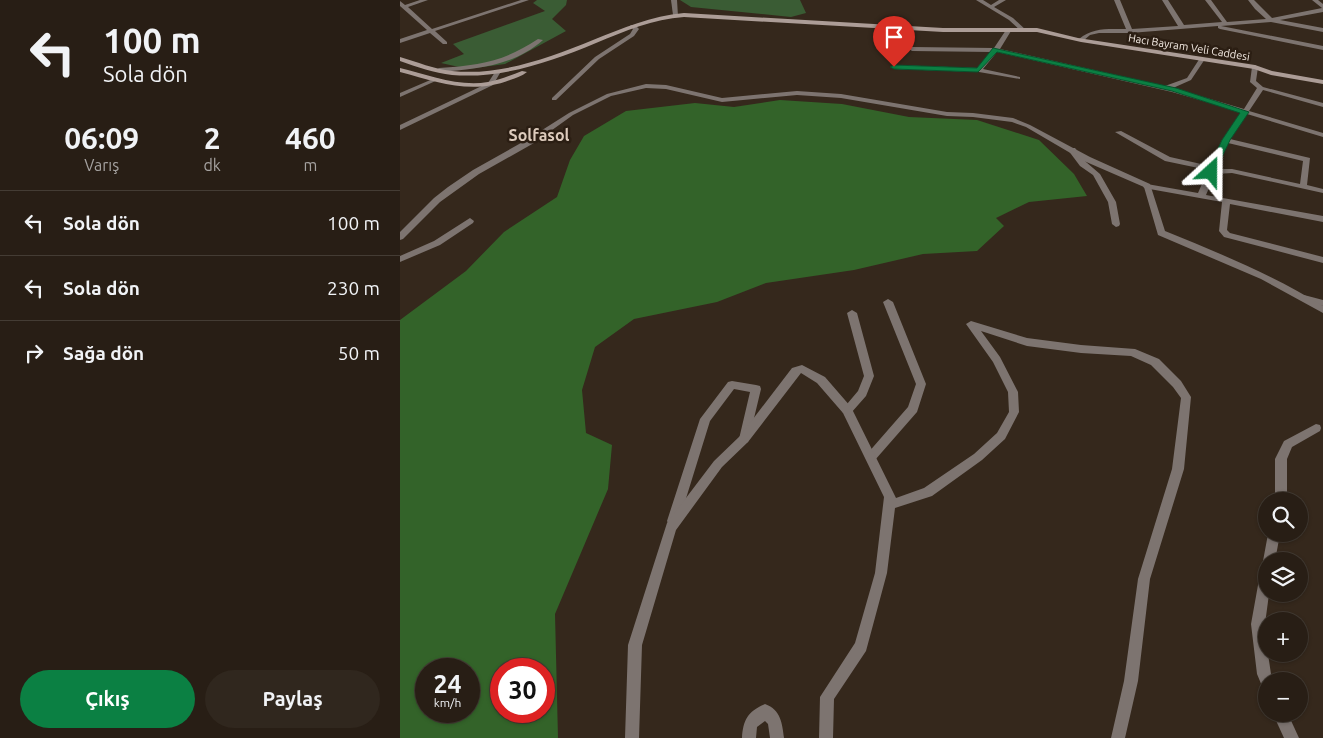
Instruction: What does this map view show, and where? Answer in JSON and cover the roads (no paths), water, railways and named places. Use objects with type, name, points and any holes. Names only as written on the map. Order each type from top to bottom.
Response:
[{"type":"main road","name":"Hacı Bayram Veli Caddesi","points":[[561,54],[653,19],[676,15],[943,30],[1037,30],[1081,40]]},
{"type":"main road","name":"Hacı Bayram Veli Caddesi","points":[[1024,31],[1255,67],[1270,73],[1323,82]]},
{"type":"main road","points":[[400,58],[439,70],[473,75],[497,73],[561,54]]},
{"type":"main road","points":[[400,70],[467,84],[491,84],[524,72],[561,54]]},
{"type":"main road","points":[[1255,67],[1323,78]]},
{"type":"street","points":[[402,5],[425,0]]},
{"type":"street","points":[[400,40],[526,0]]},
{"type":"street","points":[[674,0],[676,15]]},
{"type":"street","points":[[979,0],[1011,19],[1037,30]]},
{"type":"street","points":[[990,7],[1003,0]]},
{"type":"street","points":[[1117,0],[1130,31]]},
{"type":"street","points":[[1166,0],[1182,27]]},
{"type":"street","points":[[1208,0],[1225,23]]},
{"type":"street","points":[[1251,0],[1271,20],[1323,30]]},
{"type":"street","points":[[1081,40],[1088,34],[1099,31],[1130,31],[1271,20],[1323,8],[1316,0]]},
{"type":"street","points":[[402,5],[445,43]]},
{"type":"street","points":[[1011,19],[1024,31]]},
{"type":"street","points":[[997,31],[1011,19]]},
{"type":"street","points":[[1207,25],[1323,48]]},
{"type":"street","points":[[554,99],[597,58],[632,35],[636,29],[634,26]]},
{"type":"street","points":[[978,70],[996,50],[1008,31]]},
{"type":"street","points":[[439,70],[504,61],[521,54],[540,40]]},
{"type":"street","points":[[912,49],[996,50],[1165,88],[1323,135]]},
{"type":"street","points":[[1165,88],[1189,80],[1202,59]]},
{"type":"street","points":[[894,67],[978,70],[1018,78]]},
{"type":"street","points":[[1255,67],[1253,82],[1261,88],[1323,105]]},
{"type":"street","points":[[400,128],[491,84],[497,73]]},
{"type":"street","points":[[400,94],[437,79]]},
{"type":"street","points":[[400,237],[437,200],[481,169],[531,141],[571,114],[609,96],[646,86],[666,87],[722,100],[797,93],[832,95],[947,114],[1013,120],[1147,186],[1323,220]]},
{"type":"street","points":[[1201,196],[1226,140],[1261,88]]},
{"type":"street","points":[[1119,132],[1168,159],[1212,171],[1232,171],[1323,191]]},
{"type":"street","points":[[1226,140],[1306,160],[1303,186]]},
{"type":"street","points":[[1072,150],[1083,164],[1096,174],[1112,202],[1116,224]]},
{"type":"street","points":[[1147,186],[1161,233],[1248,269],[1323,310]]},
{"type":"street","points":[[1226,201],[1223,231],[1227,235],[1323,260]]},
{"type":"street","points":[[400,259],[436,243],[470,220]]},
{"type":"street","points":[[1304,298],[1323,303]]},
{"type":"street","points":[[871,457],[914,409],[921,384],[888,302]]},
{"type":"street","points":[[847,410],[862,393],[869,376],[852,313]]},
{"type":"street","points":[[889,506],[928,492],[978,457],[1002,436],[1014,412],[1013,392],[997,360],[971,324],[1027,342],[1081,349],[1132,352],[1154,362],[1178,384],[1186,397],[1178,469],[1144,579],[1131,681],[1118,738]]},
{"type":"street","points":[[672,527],[718,464],[744,439],[796,370],[802,369],[821,380],[847,410],[890,496],[882,573],[861,646],[827,697],[826,738]]},
{"type":"street","points":[[632,738],[635,645],[705,420],[732,385],[756,389],[744,439]]},
{"type":"street","points":[[1281,492],[1281,459],[1288,444],[1316,428]]},
{"type":"street","points":[[1262,602],[1258,624],[1264,672]]},
{"type":"street","points":[[749,738],[750,724],[764,711],[775,721],[777,738]]},
{"type":"street","points":[[1284,722],[1292,738]]},
{"type":"district","name":"Solfasol","points":[[539,135]]}]
